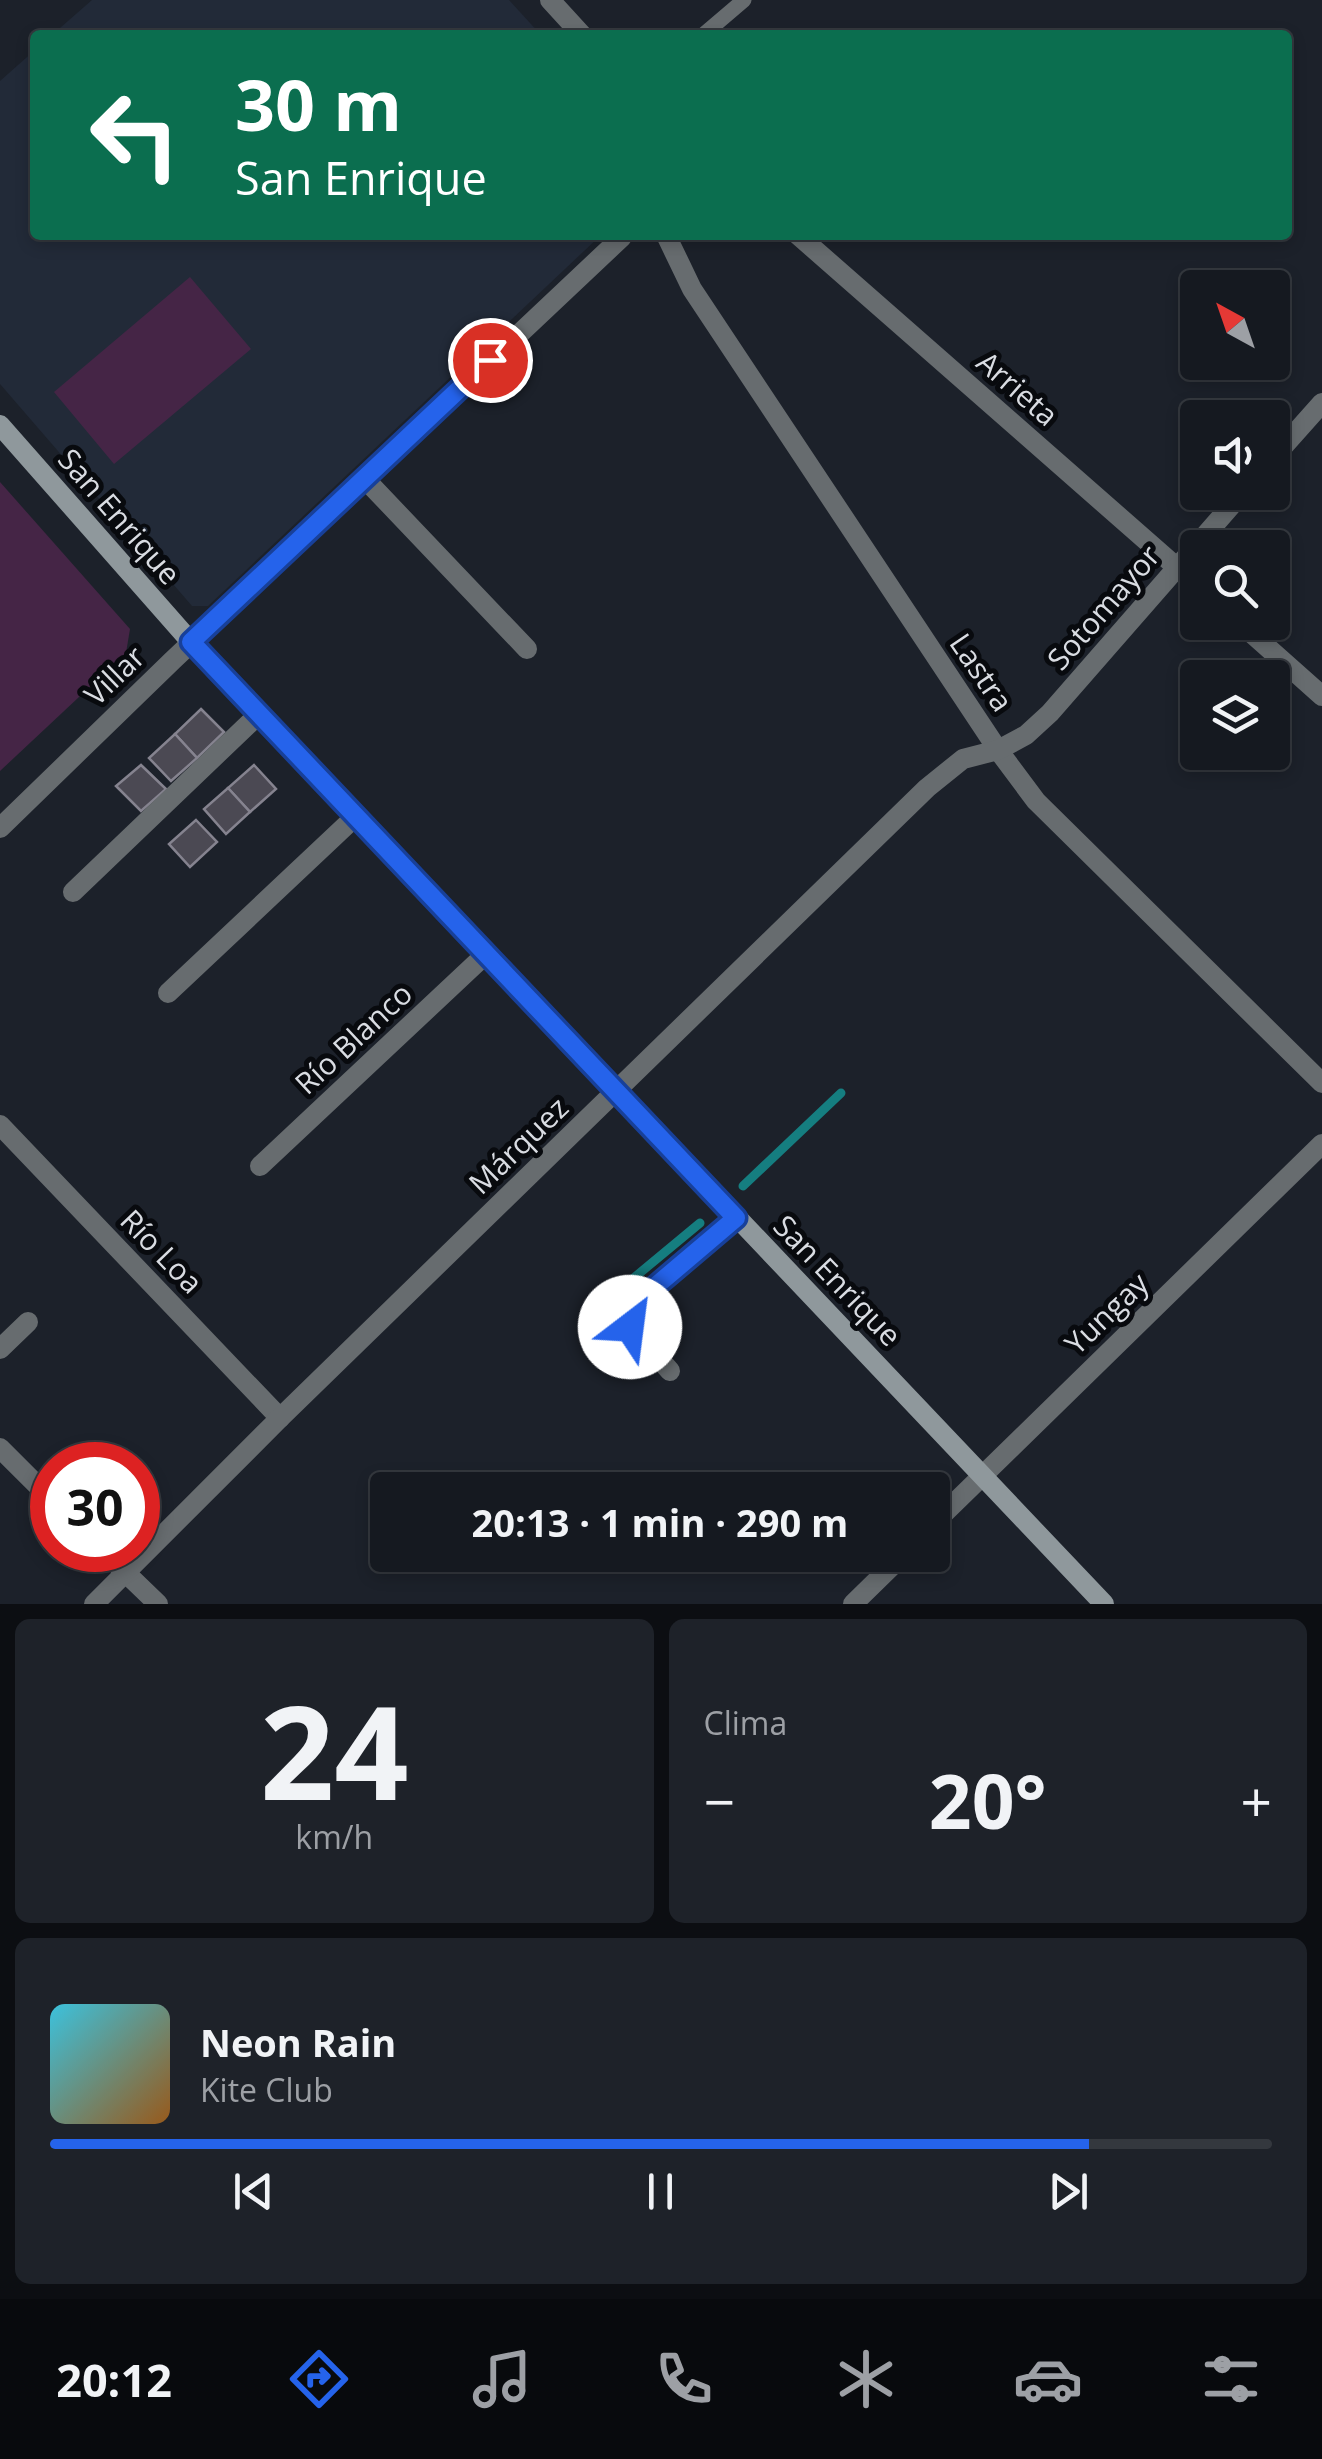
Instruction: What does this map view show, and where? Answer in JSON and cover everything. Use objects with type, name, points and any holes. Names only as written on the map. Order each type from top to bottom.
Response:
[{"type":"street","points":[[550,0],[577,30]]},
{"type":"street","name":"Villar","points":[[0,828],[191,642],[619,240]]},
{"type":"street","name":"Lastra","points":[[668,240],[692,289],[998,750],[1036,800],[1322,1083]]},
{"type":"street","name":"Arrieta","points":[[804,240],[1178,568]]},
{"type":"street","points":[[1290,439],[1322,403]]},
{"type":"street","name":"San Enrique","points":[[0,425],[191,642],[1104,1604]]},
{"type":"street","points":[[365,479],[527,648]]},
{"type":"street","name":"Sotomayor","points":[[998,750],[1026,734],[1050,713],[1228,510]]},
{"type":"street","points":[[1259,640],[1322,696]]},
{"type":"street","points":[[73,892],[259,714]]},
{"type":"street","name":"Márquez","points":[[94,1604],[927,788],[964,760],[998,750]]},
{"type":"street","points":[[168,993],[356,816]]},
{"type":"street","name":"Río Blanco","points":[[260,1166],[486,954]]},
{"type":"street","name":"Río Loa","points":[[0,1125],[280,1418]]},
{"type":"street","name":"Yungay","points":[[950,1507],[1322,1144]]},
{"type":"street","points":[[670,1370],[630,1327],[631,1307],[736,1218]]},
{"type":"street","points":[[0,1349],[28,1322]]},
{"type":"street","points":[[0,1448],[30,1478]]},
{"type":"street","points":[[854,1604],[885,1572]]},
{"type":"street","points":[[126,1574],[158,1604]]},
{"type":"lane","points":[[709,30],[744,0]]},
{"type":"shaded area","points":[[92,0],[509,0],[536,30],[58,30]]},
{"type":"shaded area","points":[[30,54],[30,240],[596,240],[208,606],[192,606],[0,384],[0,81]]},
{"type":"shaded area","points":[[190,277],[251,349],[114,464],[54,392]]},
{"type":"shaded area","points":[[0,482],[130,629],[126,653],[0,771]]},
{"type":"building","points":[[201,709],[224,732],[197,758],[175,734]]},
{"type":"building","points":[[175,734],[197,758],[171,781],[149,758]]},
{"type":"building","points":[[141,765],[166,789],[141,811],[116,786]]},
{"type":"building","points":[[254,765],[276,789],[250,812],[228,788]]},
{"type":"building","points":[[228,788],[250,812],[226,834],[204,809]]},
{"type":"building","points":[[196,820],[217,842],[190,867],[169,844]]},
{"type":"waterway","points":[[743,1186],[841,1093]]},
{"type":"waterway","points":[[600,1296],[618,1291],[700,1223]]},
{"type":"route","points":[[490,360],[191,642],[736,1218],[631,1307],[630,1327]]}]
